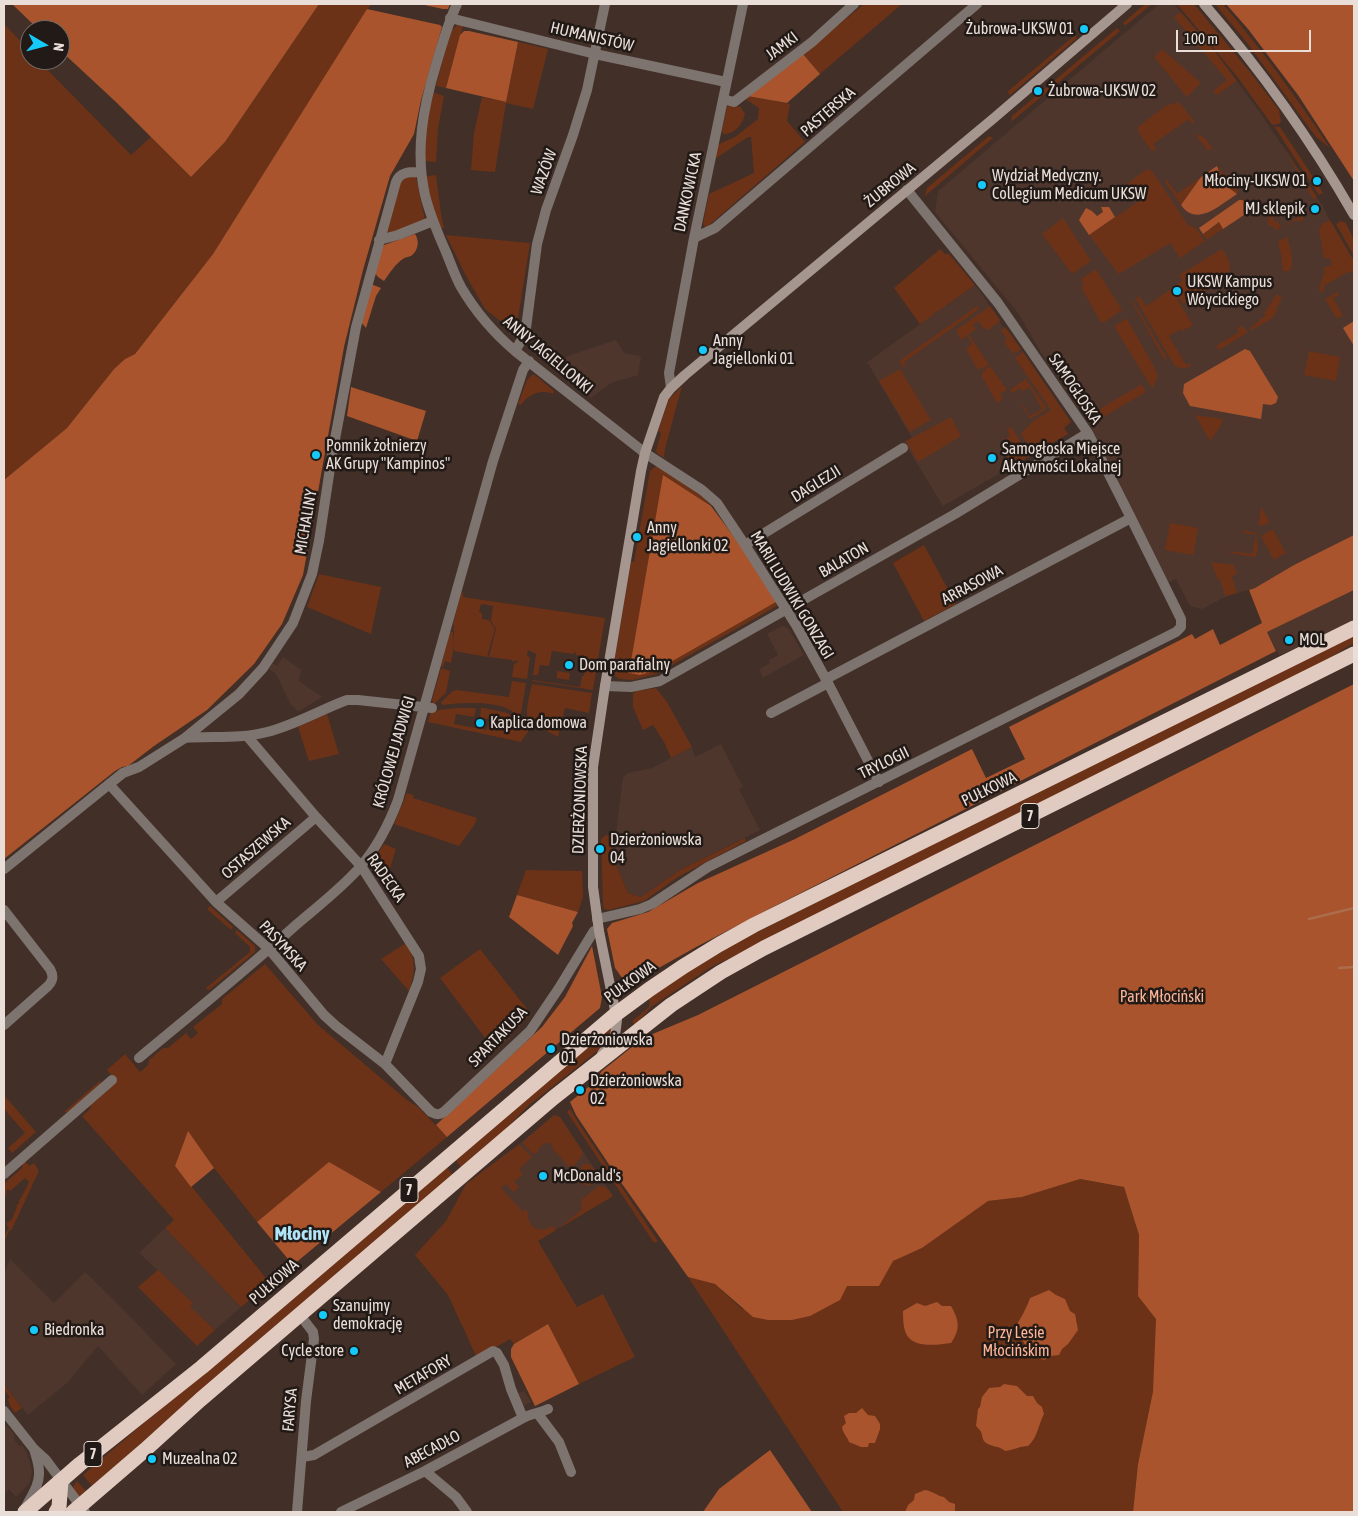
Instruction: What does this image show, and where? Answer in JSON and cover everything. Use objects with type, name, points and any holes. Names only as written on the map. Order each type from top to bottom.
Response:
[{"type":"highway","name":"PUŁKOWA","points":[[24,1512],[209,1361],[616,1014],[669,975],[735,935],[1354,628]]},
{"type":"highway","name":"7","points":[[79,1510],[200,1400],[519,1127],[671,1005],[715,975],[748,956],[1354,654]]},
{"type":"highway","points":[[56,1512],[61,1481]]},
{"type":"street","name":"ANNY JAGIELLONKI","points":[[457,4],[450,18],[427,96],[420,145],[421,172],[425,197],[433,222],[461,288],[479,313],[502,339],[646,453]]},
{"type":"street","name":"WAZÓW","points":[[515,351],[524,334],[539,236],[546,210],[582,107],[605,4]]},
{"type":"street","name":"DANKOWICKA","points":[[671,388],[669,374],[694,238],[743,4]]},
{"type":"street","name":"JAMKI","points":[[723,99],[734,102],[812,42],[854,4]]},
{"type":"street","name":"PASTERSKA","points":[[694,238],[715,228],[977,4]]},
{"type":"street","name":"ŻUBROWA","points":[[671,388],[994,118],[1127,4]]},
{"type":"street","points":[[1204,4],[1237,42],[1275,92],[1321,159],[1354,215]]},
{"type":"street","name":"HUMANISTÓW","points":[[450,18],[595,54],[726,82]]},
{"type":"street","name":"MICHALINY","points":[[4,869],[123,773],[139,766],[185,738],[239,694],[263,668],[293,623],[312,574],[356,327],[379,240],[398,175],[421,172]]},
{"type":"street","name":"SAMOGŁOSKA","points":[[907,190],[998,303],[1088,433],[1181,619],[1181,627]]},
{"type":"street","points":[[379,240],[433,222]]},
{"type":"street","name":"KRÓLOWEJ JADWIGI","points":[[139,1058],[269,949],[345,882],[361,866],[380,839],[390,821],[398,800],[493,461],[523,370],[529,361]]},
{"type":"street","name":"DZIERŻONIOWSKA","points":[[594,1065],[615,1036],[617,1025],[597,920],[594,887],[593,767],[633,519],[646,453],[664,397],[671,388]]},
{"type":"street","name":"BALATON","points":[[605,686],[631,687],[660,681],[955,514],[1088,433]]},
{"type":"street","name":"DAGLEZJI","points":[[746,545],[903,448]]},
{"type":"street","name":"MARII LUDWIKI GONZAGI","points":[[646,453],[712,498],[746,545],[796,625],[879,782]]},
{"type":"street","name":"ARRASOWA","points":[[771,713],[1131,518]]},
{"type":"street","name":"TRYLOGII","points":[[597,920],[652,904],[708,867],[1159,641],[1176,632],[1181,627]]},
{"type":"street","points":[[185,738],[246,736],[268,732],[347,700],[424,707]]},
{"type":"street","name":"RADECKA","points":[[246,736],[361,866],[419,956],[421,969],[418,982],[385,1064]]},
{"type":"street","name":"PASYMSKA","points":[[109,784],[216,902],[269,949],[324,1015],[385,1064],[431,1112],[438,1114],[445,1111]]},
{"type":"street","name":"OSTASZEWSKA","points":[[216,902],[316,817]]},
{"type":"street","points":[[4,910],[49,967],[53,978],[48,986],[4,1025]]},
{"type":"street","name":"SPARTAKUSA","points":[[445,1111],[530,1031],[594,931],[599,930]]},
{"type":"street","points":[[4,1174],[112,1080]]},
{"type":"street","name":"FARYSA","points":[[297,1512],[306,1402],[314,1339],[312,1332],[300,1315]]},
{"type":"street","name":"METAFORY","points":[[302,1456],[314,1455],[493,1351],[497,1352],[504,1365],[522,1418]]},
{"type":"street","name":"ABECADŁO","points":[[341,1512],[425,1471],[522,1418],[535,1414],[539,1416],[548,1409]]},
{"type":"street","points":[[4,1411],[46,1460],[79,1510]]},
{"type":"street","points":[[539,1416],[559,1442],[570,1472]]},
{"type":"street","points":[[24,1512],[39,1478],[34,1448]]},
{"type":"street","points":[[425,1471],[456,1497],[467,1512]]},
{"type":"shaded area","name":"UKSW Kampus Wóycickiego","points":[[1159,4],[1174,4],[1213,49],[1259,111],[1322,205],[1354,268],[1354,579],[1271,579],[1255,588],[1225,597],[1202,609],[1190,606],[1176,579],[1167,584],[1132,515],[1087,418],[1042,354],[1018,313],[935,212],[938,191]]},
{"type":"shaded area","points":[[975,285],[1071,422],[1064,428],[1068,434],[943,506],[904,442],[912,438],[867,362],[934,314],[933,312],[937,312]]},
{"type":"shaded area","points":[[616,340],[624,353],[641,356],[638,375],[611,383],[591,398],[548,365],[542,350],[554,346],[559,359]]},
{"type":"shaded area","points":[[1354,590],[1354,624],[1279,655],[1267,632]]},
{"type":"shaded area","points":[[782,626],[788,628],[804,655],[763,678],[759,669],[770,663],[769,660],[778,655],[767,634]]},
{"type":"shaded area","points":[[283,657],[301,670],[299,681],[322,697],[298,712],[290,703],[276,674],[269,669],[273,663],[277,666]]},
{"type":"shaded area","points":[[721,744],[743,787],[739,789],[760,830],[680,870],[641,897],[628,893],[616,864],[612,842],[615,840],[623,777],[628,773],[652,768],[692,747],[695,757]]},
{"type":"shaded area","points":[[554,1115],[560,1117],[613,1196],[538,1240],[482,1172]]},
{"type":"shaded area","points":[[165,1228],[241,1307],[215,1330],[189,1307],[193,1303],[139,1253]]},
{"type":"shaded area","points":[[10,1259],[54,1303],[85,1272],[176,1364],[142,1395],[98,1346],[68,1382],[28,1415],[4,1385],[4,1273]]},
{"type":"shaded area","points":[[524,1391],[531,1402],[524,1406],[515,1394]]},
{"type":"shaded area","points":[[4,1424],[13,1432],[15,1441],[20,1446],[23,1446],[32,1469],[29,1484],[16,1497],[9,1489],[4,1494]]},
{"type":"green space","points":[[12,4],[319,4],[225,142],[191,177],[70,59],[70,20],[29,20]]},
{"type":"green space","points":[[319,4],[371,4],[213,254],[135,354],[125,359],[114,369],[67,428],[4,480],[4,24],[20,41],[20,70],[48,70],[131,155],[151,137],[191,177],[225,142]]},
{"type":"green space","points":[[420,4],[450,4],[448,9],[443,9]]},
{"type":"green space","points":[[864,4],[902,4],[820,74],[803,54]]},
{"type":"green space","points":[[1145,4],[1152,4],[1125,26],[1123,23]]},
{"type":"green space","points":[[1173,4],[1213,49],[1237,81],[1217,95],[1213,91],[1227,80],[1174,17],[1180,12]]},
{"type":"green space","points":[[1177,4],[1194,4],[1279,110],[1281,122],[1279,124],[1272,125],[1239,79]]},
{"type":"green space","points":[[1215,4],[1223,4],[1252,39],[1330,148],[1316,137],[1248,44]]},
{"type":"green space","points":[[1226,4],[1354,4],[1354,181],[1298,95],[1248,29]]},
{"type":"green space","points":[[367,9],[442,27],[421,100],[414,134],[390,176],[363,270],[344,347],[303,575],[282,624],[254,664],[207,710],[128,766],[115,771],[4,859],[4,480],[67,428],[114,369],[125,359],[135,354],[213,254]]},
{"type":"green space","points":[[457,25],[463,26],[446,88],[436,86],[450,32]]},
{"type":"green space","points":[[1117,28],[1120,31],[1011,122],[1012,116]]},
{"type":"green space","points":[[464,31],[518,42],[506,102],[446,88],[460,35]]},
{"type":"green space","points":[[1075,35],[1077,38],[1010,95],[1007,92]]},
{"type":"green space","points":[[518,42],[548,49],[533,109],[506,103],[495,172],[471,170],[474,133],[482,97],[506,102]]},
{"type":"green space","points":[[1162,49],[1201,83],[1187,97],[1154,57]]},
{"type":"green space","points":[[803,54],[820,74],[787,103],[747,96]]},
{"type":"green space","points":[[432,92],[444,96],[438,129],[436,162],[424,161],[424,141]]},
{"type":"green space","points":[[747,96],[790,104],[787,121],[805,142],[705,227],[703,224],[709,194],[754,173],[751,137],[748,137],[715,159],[717,145],[735,137],[758,119],[759,108],[744,98]]},
{"type":"green space","points":[[1179,102],[1194,121],[1194,124],[1189,119],[1153,144],[1157,150],[1151,150],[1138,132],[1138,127],[1165,106]]},
{"type":"green space","points":[[730,105],[741,107],[745,114],[734,131],[723,134],[722,130],[727,107]]},
{"type":"green space","points":[[1274,126],[1280,127],[1323,193],[1319,195]]},
{"type":"green space","points":[[1196,135],[1204,137],[1212,148],[1208,151]]},
{"type":"green space","points":[[989,136],[993,138],[925,196],[927,188]]},
{"type":"green space","points":[[1282,145],[1317,197],[1314,200]]},
{"type":"green space","points":[[1217,166],[1225,176],[1230,173],[1235,180],[1238,185],[1237,194],[1223,183]]},
{"type":"green space","points":[[1217,166],[1223,183],[1237,194],[1209,212],[1194,214],[1187,212],[1181,205],[1201,177]]},
{"type":"green space","points":[[1147,169],[1152,171],[1188,225],[1196,228],[1205,241],[1180,258],[1170,243],[1119,274],[1089,235],[1139,201],[1128,183]]},
{"type":"green space","points":[[436,175],[444,228],[440,229],[433,210],[426,178]]},
{"type":"green space","points":[[404,176],[416,177],[425,220],[405,229],[385,233],[399,181]]},
{"type":"green space","points":[[1201,177],[1181,205],[1165,182],[1167,180],[1177,194]]},
{"type":"green space","points":[[1239,200],[1247,203],[1250,211],[1223,229],[1219,222],[1203,234],[1199,228]]},
{"type":"green space","points":[[1101,207],[1109,207],[1115,217],[1089,235],[1079,220],[1086,208],[1097,216],[1103,212]]},
{"type":"green space","points":[[1298,209],[1304,216],[1302,221],[1294,221],[1275,230],[1272,225],[1269,226],[1267,221],[1272,215],[1275,222],[1277,221],[1281,227],[1300,216]]},
{"type":"green space","points":[[1063,218],[1091,261],[1072,274],[1042,234]]},
{"type":"green space","points":[[1330,220],[1354,261],[1354,271],[1346,273],[1324,286],[1322,292],[1319,289],[1324,274],[1324,267],[1331,266],[1331,259],[1324,258],[1319,229],[1322,224]]},
{"type":"green space","points":[[1341,221],[1346,223],[1354,240],[1354,256],[1336,224]]},
{"type":"green space","points":[[1219,222],[1223,229],[1206,239],[1203,234]]},
{"type":"green space","points":[[415,234],[418,243],[417,249],[413,254],[398,263],[384,281],[378,277],[374,272],[380,251],[384,245]]},
{"type":"green space","points":[[446,235],[530,243],[517,325],[508,327],[485,309]]},
{"type":"green space","points":[[1287,237],[1292,254],[1292,263],[1290,271],[1283,271],[1278,241]]},
{"type":"green space","points":[[940,249],[945,254],[949,254],[975,285],[937,312],[934,312],[935,314],[920,324],[894,288]]},
{"type":"green space","points":[[1222,249],[1230,264],[1229,271],[1224,280],[1183,304],[1173,287],[1182,281],[1179,275]]},
{"type":"green space","points":[[1096,269],[1122,310],[1103,323],[1081,287],[1084,286],[1081,279]]},
{"type":"green space","points":[[371,284],[381,288],[376,296],[366,328],[361,322]]},
{"type":"green space","points":[[1171,289],[1193,325],[1169,336],[1186,365],[1190,363],[1191,366],[1187,368],[1180,368],[1174,365],[1136,299],[1139,296],[1146,306]]},
{"type":"green space","points":[[1337,292],[1339,295],[1333,298],[1343,315],[1337,319],[1325,299]]},
{"type":"green space","points":[[1277,294],[1282,298],[1275,311],[1279,310],[1271,319],[1252,330],[1250,328],[1266,315],[1264,313]]},
{"type":"green space","points":[[1133,301],[1167,358],[1164,359]]},
{"type":"green space","points":[[977,306],[979,309],[904,362],[906,365],[903,367],[899,361]]},
{"type":"green space","points":[[990,306],[1000,320],[999,322],[988,330],[983,328],[978,321],[973,325],[976,329],[961,340],[956,330]]},
{"type":"green space","points":[[1127,319],[1157,372],[1157,380],[1152,388],[1115,328],[1116,325]]},
{"type":"green space","points":[[1354,321],[1354,346],[1343,328]]},
{"type":"green space","points":[[1242,326],[1248,332],[1219,350],[1216,346],[1239,332],[1237,328]]},
{"type":"green space","points":[[1005,327],[1021,349],[1013,354],[1004,342],[1007,339],[1001,331]]},
{"type":"green space","points":[[970,336],[989,365],[982,369],[978,370],[966,349],[972,344],[968,337]]},
{"type":"green space","points":[[1245,349],[1250,351],[1278,397],[1276,403],[1271,405],[1263,404],[1261,419],[1190,406],[1183,393],[1184,384]]},
{"type":"green space","points":[[1309,351],[1340,357],[1336,381],[1304,375]]},
{"type":"green space","points":[[1023,352],[1071,422],[1064,428],[1068,434],[1034,454],[1021,434],[1032,422],[1051,410],[1015,358]]},
{"type":"green space","points":[[990,366],[1007,390],[1000,394],[1003,399],[997,403],[981,375]]},
{"type":"green space","points":[[900,369],[931,420],[910,432],[879,381]]},
{"type":"green space","points":[[532,375],[535,375],[554,391],[553,394],[535,393],[521,405],[518,404],[527,380]]},
{"type":"green space","points":[[1067,378],[1083,405],[1079,407],[1062,382]]},
{"type":"green space","points":[[1026,379],[1046,407],[1044,411],[1030,419],[1023,405],[1030,416],[1042,409],[1030,387],[1023,391],[1020,388],[1012,393],[1010,390]]},
{"type":"green space","points":[[1142,384],[1146,392],[1103,417],[1098,410]]},
{"type":"green space","points":[[682,386],[664,458],[656,451],[661,433],[658,431],[669,399]]},
{"type":"green space","points":[[351,387],[426,411],[417,441],[347,416]]},
{"type":"green space","points":[[1195,415],[1223,419],[1222,424],[1210,441]]},
{"type":"green space","points":[[951,417],[961,436],[918,462],[906,441]]},
{"type":"green space","points":[[1011,427],[1022,444],[1020,448],[1025,448],[1030,456],[1012,466],[1001,446],[1002,442],[1010,436],[1007,430]]},
{"type":"green space","points":[[656,466],[692,489],[711,506],[663,475],[655,671],[776,602],[777,606],[656,674],[633,680],[620,679],[615,676],[616,663],[614,663],[631,562],[634,562],[650,471]]},
{"type":"green space","points":[[663,475],[711,506],[740,545],[776,602],[655,671],[640,675],[629,673]]},
{"type":"green space","points":[[1261,507],[1270,522],[1262,526],[1258,525]]},
{"type":"green space","points":[[1170,523],[1198,528],[1193,555],[1165,550]]},
{"type":"green space","points":[[1273,529],[1286,553],[1274,560],[1261,536]]},
{"type":"green space","points":[[1243,530],[1256,533],[1258,547],[1254,557],[1230,553],[1230,551],[1252,554],[1256,535],[1242,532]]},
{"type":"green space","points":[[1354,535],[1354,590],[1267,632],[1276,651],[771,908],[630,984],[625,982],[615,968],[607,929],[612,923],[648,912],[698,883],[795,839],[972,749],[986,778],[1025,759],[1009,727],[1192,634],[1195,639],[1213,629],[1220,645],[1262,623],[1249,590]]},
{"type":"green space","points":[[924,545],[956,604],[924,621],[893,563]]},
{"type":"green space","points":[[1211,562],[1234,565],[1237,574],[1232,576],[1237,593],[1225,596],[1220,579],[1218,580]]},
{"type":"green space","points":[[319,574],[381,587],[371,634],[307,607]]},
{"type":"green space","points":[[461,592],[463,597],[605,618],[593,690],[532,681],[580,687],[587,657],[576,655],[574,652],[574,654],[552,651],[549,666],[540,665],[538,675],[533,675],[536,654],[528,650],[527,656],[530,657],[527,679],[512,677],[514,664],[518,662],[517,660],[513,662],[512,660],[489,657],[496,629],[491,621],[493,606],[481,604],[479,612],[482,613],[482,619],[489,620],[495,629],[487,657],[454,651],[453,625]]},
{"type":"green space","points":[[450,632],[453,632],[454,646],[451,663],[445,661],[443,667],[441,666]]},
{"type":"green space","points":[[1354,634],[1354,643],[1314,667],[773,938],[713,966],[651,1007],[635,1026],[632,1021],[649,1007],[650,1002],[647,997],[731,945]]},
{"type":"green space","points":[[441,668],[450,671],[446,693],[433,705],[432,700]]},
{"type":"green space","points":[[557,671],[570,673],[569,680],[557,678]]},
{"type":"green space","points":[[512,681],[526,683],[520,715],[506,708],[490,704],[442,705],[441,702],[453,691],[457,690],[509,697]]},
{"type":"green space","points":[[532,684],[592,693],[589,713],[565,708],[558,737],[532,724],[529,721],[527,711]]},
{"type":"green space","name":"Park Młociński","points":[[1354,684],[1354,1512],[1133,1512],[1138,1464],[1153,1392],[1156,1319],[1138,1296],[1139,1235],[1124,1187],[1080,1179],[1022,1197],[988,1201],[922,1248],[893,1261],[879,1286],[847,1286],[840,1300],[810,1316],[792,1320],[768,1320],[753,1317],[715,1284],[688,1277],[620,1181],[576,1115],[570,1102],[592,1084],[602,1071],[643,1038],[698,1015]]},
{"type":"green space","points":[[656,688],[667,702],[692,747],[671,758],[664,742],[653,725],[643,730],[633,707],[633,694],[636,691]]},
{"type":"green space","points":[[476,708],[474,717],[456,714],[454,724],[487,730],[489,719],[480,717],[481,708],[484,708],[507,713],[528,727],[529,730],[521,742],[428,722],[431,711]]},
{"type":"green space","points":[[327,714],[339,754],[309,761],[298,727]]},
{"type":"green space","points":[[407,793],[413,795],[413,798],[477,818],[475,824],[459,846],[394,824]]},
{"type":"green space","points":[[606,835],[615,836],[615,841],[612,842],[616,864],[628,893],[641,897],[680,870],[745,838],[746,841],[678,877],[644,901],[609,910],[604,909],[603,904],[601,839]]},
{"type":"green space","points":[[384,844],[396,849],[385,884],[382,884],[370,866]]},
{"type":"green space","points":[[526,870],[582,871],[583,897],[578,912],[517,895]]},
{"type":"green space","points":[[517,895],[578,912],[558,955],[509,917]]},
{"type":"green space","points":[[210,906],[233,927],[231,930],[207,909]]},
{"type":"green space","points":[[237,930],[255,946],[255,952],[208,990],[206,988],[250,952],[250,947],[235,933]]},
{"type":"green space","points":[[406,943],[412,955],[414,967],[409,991],[381,959]]},
{"type":"green space","points":[[592,946],[602,997],[600,1008],[447,1137],[436,1125],[542,1027],[565,997]]},
{"type":"green space","points":[[480,949],[531,1014],[495,1051],[440,978]]},
{"type":"green space","points":[[265,964],[318,1025],[407,1100],[418,1107],[447,1137],[381,1192],[329,1163],[257,1222],[188,1132],[175,1166],[270,1283],[241,1307],[165,1228],[174,1220],[82,1116],[90,1109],[91,1104],[114,1078],[107,1070],[125,1054],[140,1072],[148,1065],[149,1060],[163,1048],[168,1048],[186,1033],[191,1039],[198,1033],[193,1027],[222,1004],[222,999]]},
{"type":"green space","points":[[611,1028],[612,1032],[600,1049],[528,1106],[494,1141],[462,1169],[454,1158]]},
{"type":"green space","name":"Przy Lesie Młocińskim","points":[[1285,1034],[1147,1422],[1138,1464],[1133,1512],[843,1512],[688,1277],[715,1284],[742,1309],[847,1286],[892,1261],[922,1248],[987,1201],[1022,1197],[1079,1179],[1124,1187],[1139,1235],[1138,1295]]},
{"type":"green space","points":[[101,1080],[100,1085],[69,1112],[64,1112]]},
{"type":"green space","points":[[4,1095],[36,1132],[12,1153],[8,1148],[25,1133],[4,1109]]},
{"type":"green space","points":[[570,1109],[658,1241],[654,1243],[567,1112]]},
{"type":"green space","points":[[554,1115],[560,1117],[582,1151],[582,1156],[571,1169],[552,1148],[553,1146],[550,1143],[545,1143],[538,1149],[538,1152],[533,1154],[523,1144],[524,1141]]},
{"type":"green space","points":[[188,1131],[214,1168],[191,1187],[175,1166]]},
{"type":"green space","points":[[518,1145],[532,1157],[519,1169],[523,1174],[514,1182],[519,1187],[513,1192],[506,1184],[501,1188],[523,1212],[527,1209],[529,1222],[533,1227],[545,1229],[552,1225],[555,1230],[559,1228],[582,1209],[581,1200],[599,1186],[606,1187],[613,1196],[538,1241],[577,1307],[603,1294],[635,1357],[579,1384],[548,1324],[514,1344],[510,1339],[477,1358],[448,1295],[415,1255],[446,1221],[466,1184]]},
{"type":"green space","points":[[25,1161],[29,1166],[34,1163],[38,1173],[4,1242],[4,1236],[9,1228],[6,1224],[12,1219],[16,1206],[20,1202],[18,1201],[29,1182],[25,1178],[10,1191],[8,1189],[4,1197],[4,1184],[22,1168]]},
{"type":"green space","points":[[329,1162],[381,1192],[293,1265],[257,1222]]},
{"type":"green space","points":[[585,1163],[591,1165],[597,1174],[596,1179],[588,1186],[580,1183],[581,1178],[574,1178]]},
{"type":"green space","points":[[445,1165],[454,1176],[92,1486],[83,1475]]},
{"type":"green space","points":[[158,1270],[193,1303],[190,1307],[215,1330],[197,1346],[138,1287]]},
{"type":"green space","points":[[1049,1290],[1065,1299],[1070,1311],[1075,1314],[1078,1330],[1059,1355],[1051,1356],[1044,1360],[1036,1357],[1028,1358],[1023,1353],[1025,1345],[1016,1326],[1030,1298]]},
{"type":"green space","points":[[937,1302],[942,1306],[951,1306],[956,1316],[958,1329],[951,1343],[939,1345],[912,1341],[905,1331],[903,1311],[917,1303],[925,1306]]},
{"type":"green space","points":[[548,1324],[579,1384],[535,1406],[511,1357],[511,1349],[514,1344]]},
{"type":"green space","points":[[1004,1384],[1017,1386],[1027,1396],[1033,1396],[1042,1407],[1044,1414],[1036,1435],[1028,1446],[1005,1451],[986,1443],[983,1440],[981,1431],[976,1426],[982,1397],[989,1388],[1000,1387]]},
{"type":"green space","points":[[4,1385],[22,1408],[15,1413],[10,1406],[8,1399],[10,1397],[4,1389]]},
{"type":"green space","points":[[862,1408],[868,1415],[875,1416],[880,1424],[875,1443],[869,1443],[868,1447],[861,1447],[849,1442],[842,1427],[846,1423],[844,1416],[849,1413],[856,1413]]},
{"type":"green space","points":[[770,1450],[812,1512],[703,1512],[719,1489]]},
{"type":"green space","points":[[77,1481],[86,1491],[79,1497],[73,1489]]},
{"type":"green space","points":[[925,1490],[944,1497],[949,1502],[955,1504],[955,1512],[905,1512],[908,1505],[914,1500],[915,1494]]},
{"type":"waterway","points":[[1309,919],[1354,908]]},
{"type":"waterway","points":[[1339,968],[1354,967]]},
{"type":"place","name":"Żubrowa-UKSW 01","points":[[1084,29]]},
{"type":"place","name":"Żubrowa-UKSW 02","points":[[1038,91]]},
{"type":"place","name":"Młociny-UKSW 01","points":[[1317,181]]},
{"type":"place","name":"Wydział Medyczny. Collegium Medicum UKSW","points":[[982,185]]},
{"type":"place","name":"MJ sklepik","points":[[1315,209]]},
{"type":"place","name":"UKSW Kampus Wóycickiego","points":[[1177,291]]},
{"type":"place","name":"Anny Jagiellonki 01","points":[[703,350]]},
{"type":"place","name":"Pomnik żołnierzy AK Grupy \"Kampinos\"","points":[[316,455]]},
{"type":"place","name":"Samogłoska Miejsce Aktywności Lokalnej","points":[[992,458]]},
{"type":"place","name":"Anny Jagiellonki 02","points":[[637,537]]},
{"type":"place","name":"MOL","points":[[1289,640]]},
{"type":"place","name":"Dom parafialny","points":[[569,665]]},
{"type":"place","name":"Kaplica domowa","points":[[480,723]]},
{"type":"place","name":"Dzierżoniowska 04","points":[[600,849]]},
{"type":"place","name":"Dzierżoniowska 01","points":[[551,1049]]},
{"type":"place","name":"Dzierżoniowska 02","points":[[580,1090]]},
{"type":"place","name":"McDonald's","points":[[543,1176]]},
{"type":"place","name":"Szanujmy demokrację","points":[[323,1315]]},
{"type":"place","name":"Biedronka","points":[[34,1330]]},
{"type":"place","name":"Cycle store","points":[[354,1351]]},
{"type":"place","name":"Muzealna 02","points":[[152,1459]]},
{"type":"district","name":"Młociny","points":[[302,1234]]}]
